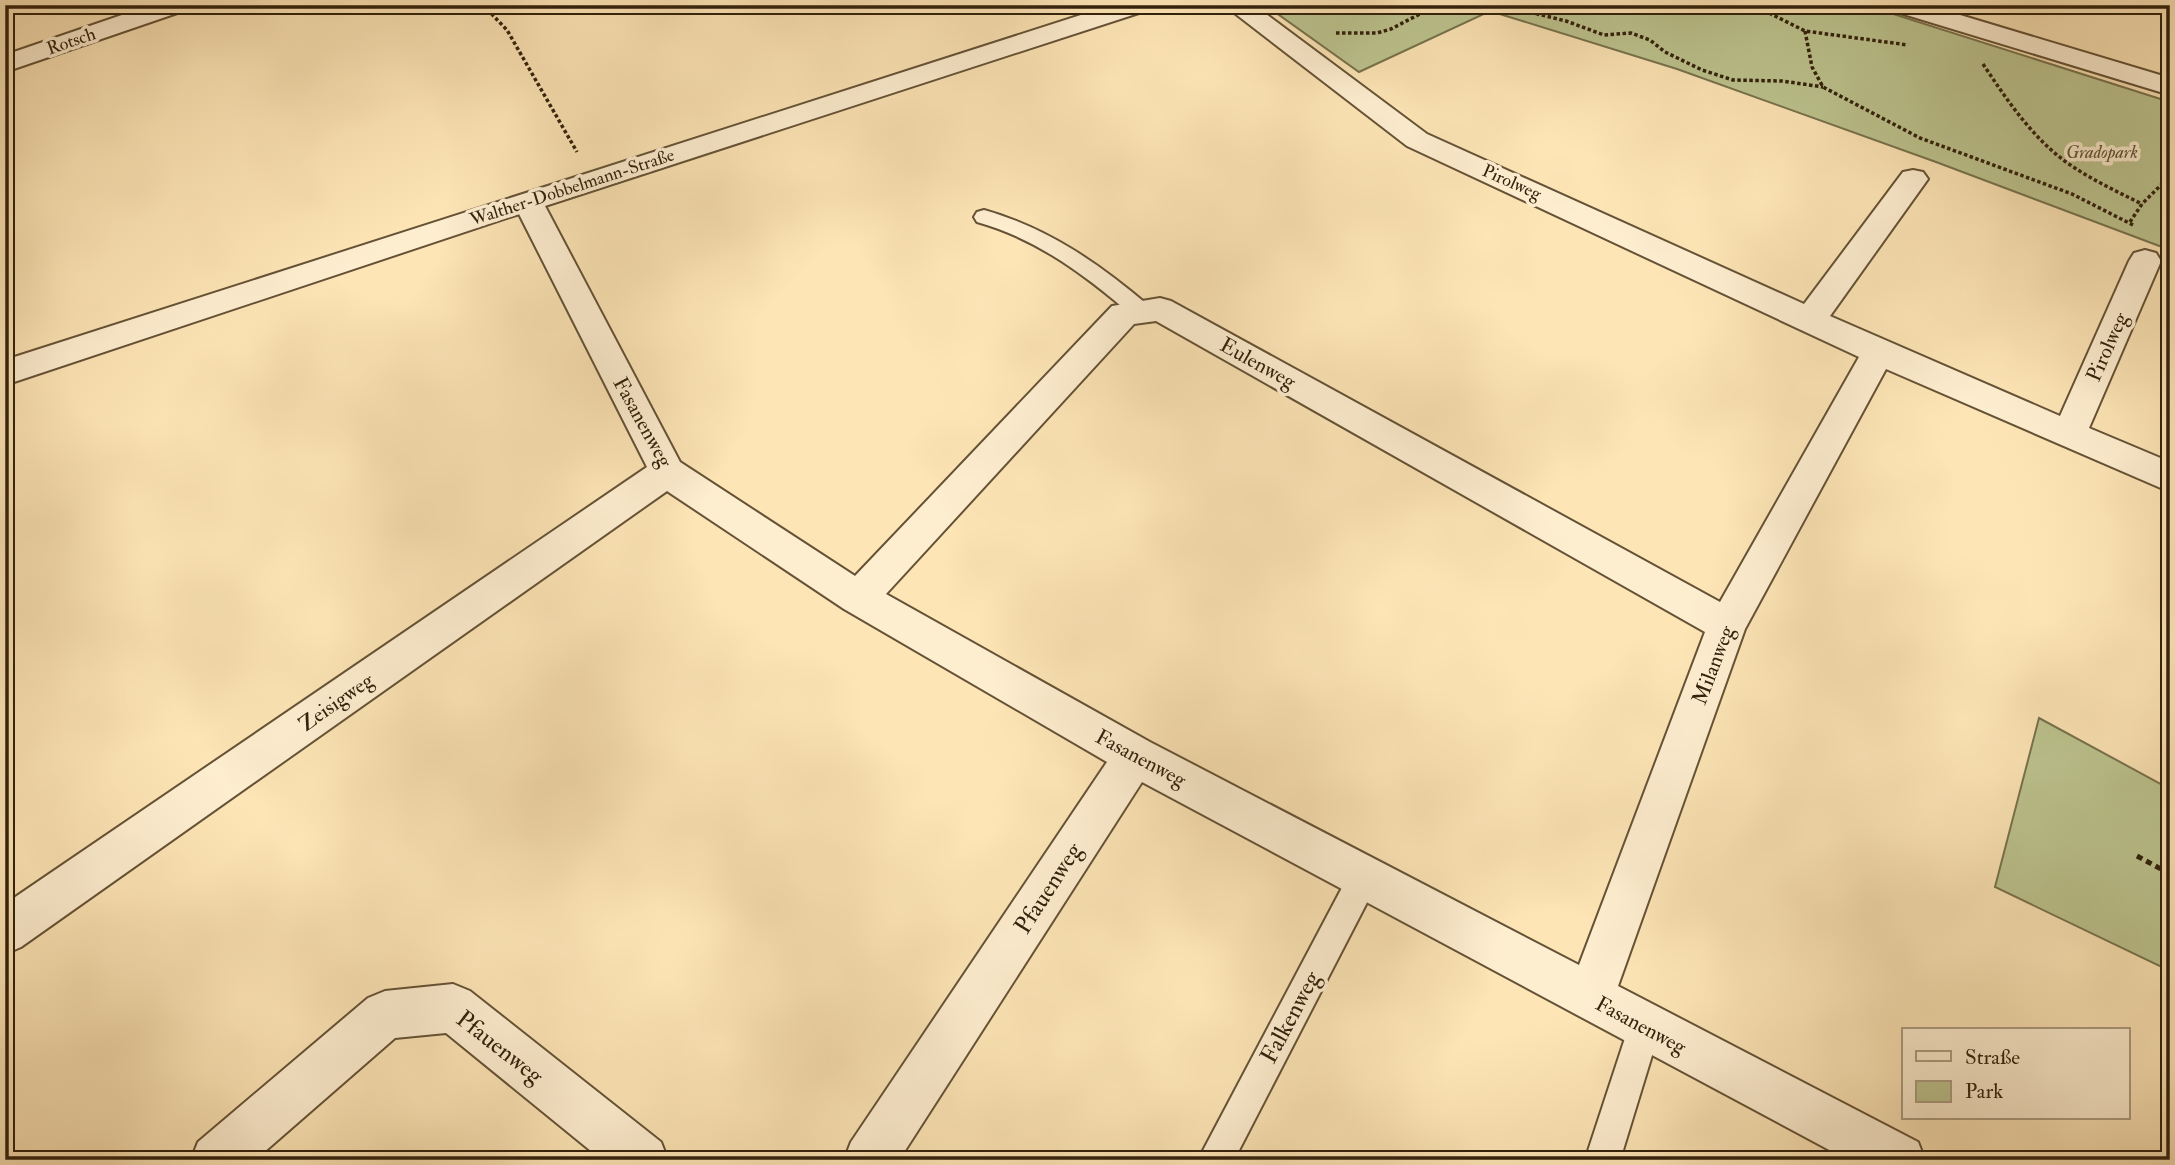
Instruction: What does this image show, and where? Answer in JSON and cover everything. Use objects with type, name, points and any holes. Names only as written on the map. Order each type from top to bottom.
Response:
[{"type":"street","name":"Rotsch","points":[[5,64],[177,5]]},
{"type":"street","name":"Walther-Dobbelmann-Straße","points":[[5,373],[527,201],[1139,5]]},
{"type":"street","name":"Pirolweg","points":[[1237,5],[1417,140],[1880,352],[2170,478]]},
{"type":"street","points":[[1899,5],[2170,87]]},
{"type":"street","points":[[1810,319],[1913,179]]},
{"type":"street","name":"Fasanenweg","points":[[527,201],[667,472],[858,598],[1135,756],[1365,875],[1590,998],[1900,1160]]},
{"type":"street","name":"Pirolweg","points":[[2069,434],[2146,261]]},
{"type":"street","name":"Eulenweg","points":[[1141,311],[1160,309],[1727,625]]},
{"type":"street","points":[[858,598],[1124,314],[1141,311]]},
{"type":"street","name":"Milanweg","points":[[1590,998],[1727,625],[1880,352]]},
{"type":"street","name":"Zeisigweg","points":[[5,931],[667,472]]},
{"type":"street","name":"Pfauenweg","points":[[869,1160],[1135,756]]},
{"type":"street","name":"Pfauenweg","points":[[216,1160],[384,1015],[453,1008],[643,1160]]},
{"type":"lane","points":[[984,218],[1004,222],[1090,267],[1141,311]]},
{"type":"lane","name":"Falkenweg","points":[[1215,1160],[1365,875]]},
{"type":"lane","points":[[1602,1160],[1644,1026]]},
{"type":"path","points":[[483,5],[508,30],[593,180]]},
{"type":"path","points":[[1264,27],[1377,33],[1391,29],[1437,5]]},
{"type":"path","points":[[1501,5],[1566,21],[1604,35],[1631,33],[1650,40],[1665,52],[1702,70],[1733,80],[1783,81],[1824,87],[1920,138],[2072,194],[2129,221],[2136,228]]},
{"type":"path","points":[[1753,5],[1805,31],[1919,46]]},
{"type":"path","points":[[1805,31],[1812,66],[1824,87]]},
{"type":"path","points":[[1981,62],[2012,108],[2045,144],[2067,163],[2142,204]]},
{"type":"path","points":[[2129,221],[2170,176]]},
{"type":"path","points":[[2137,856],[2170,874]]},
{"type":"green space","name":"Gradopark","points":[[1265,5],[1865,5],[2170,102],[2170,250],[1677,69],[1490,11],[1359,72]]},
{"type":"green space","points":[[2039,718],[2170,789],[2170,971],[1995,887]]}]
